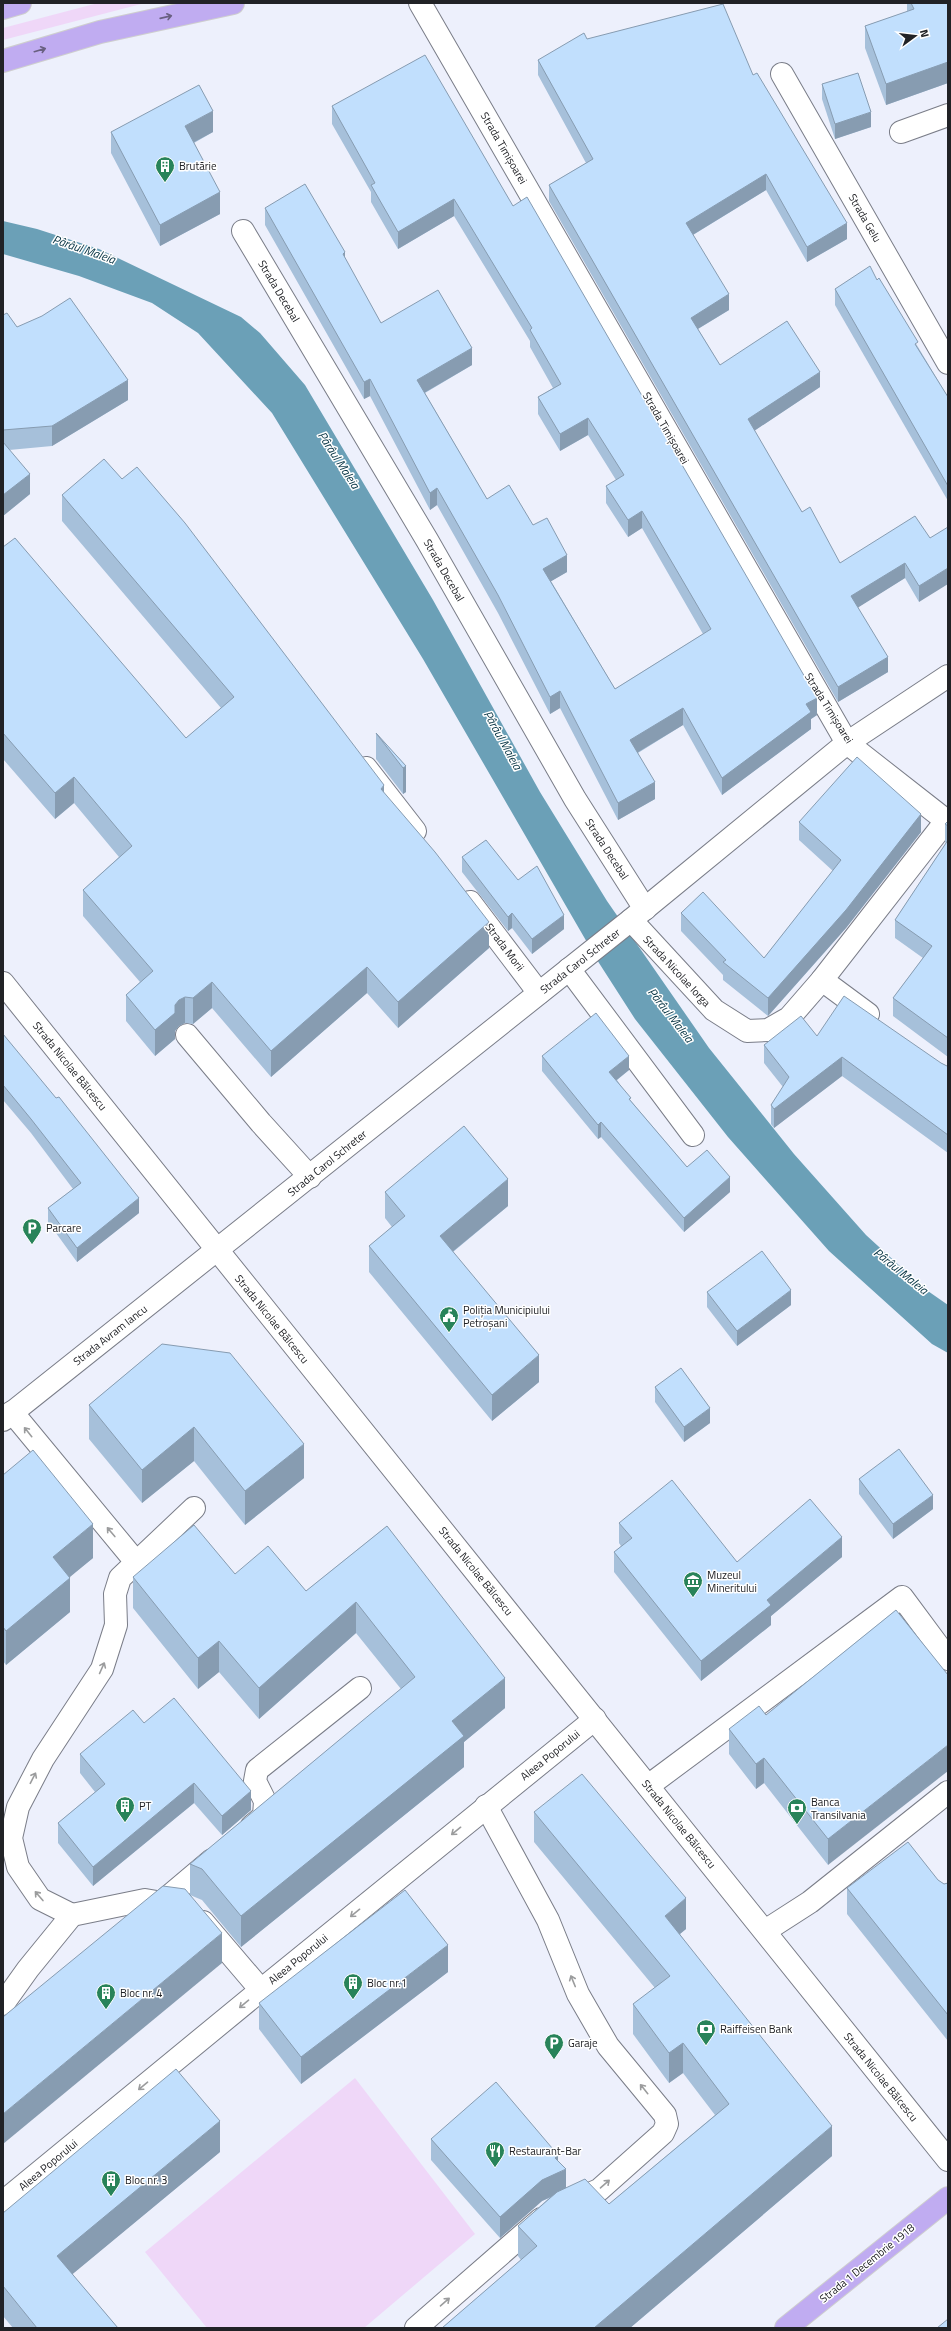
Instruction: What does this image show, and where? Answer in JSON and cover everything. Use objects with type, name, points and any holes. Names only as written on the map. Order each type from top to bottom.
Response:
[{"type":"main road","points":[[3,8],[20,3]]},
{"type":"main road","points":[[3,61],[100,32],[233,3]]},
{"type":"main road","name":"Strada 1 Decembrie 1918","points":[[786,2328],[948,2198]]},
{"type":"street","name":"Strada Timișoarei","points":[[420,3],[847,743],[947,821]]},
{"type":"street","name":"Strada Gelu","points":[[782,74],[948,363]]},
{"type":"street","points":[[901,132],[948,115]]},
{"type":"street","name":"Strada Decebal","points":[[243,230],[427,540],[575,799],[638,914]]},
{"type":"street","name":"Strada Carol Schreter","points":[[217,1251],[638,914],[847,743],[948,676]]},
{"type":"street","points":[[355,752],[427,846]]},
{"type":"street","name":"Strada Nicolae Iorga","points":[[638,914],[714,1010],[747,1031],[768,1030],[789,1018],[822,980],[947,821]]},
{"type":"street","name":"Strada Morii","points":[[456,883],[539,993]]},
{"type":"street","points":[[569,969],[693,1135]]},
{"type":"street","points":[[822,980],[886,1027]]},
{"type":"street","name":"Strada Nicolae Bălcescu","points":[[3,983],[948,2160]]},
{"type":"street","points":[[187,1035],[261,1123],[310,1177]]},
{"type":"street","name":"Strada Avram Iancu","points":[[8,1416],[217,1251]]},
{"type":"street","points":[[8,1416],[136,1562]]},
{"type":"street","points":[[72,1916],[40,1899],[18,1867],[11,1838],[18,1807],[43,1759],[102,1669],[116,1625],[114,1594],[120,1578],[194,1508]]},
{"type":"street","points":[[648,1786],[902,1597],[948,1659]]},
{"type":"street","points":[[162,1903],[264,1816],[265,1801],[255,1781],[257,1770],[360,1688]]},
{"type":"street","name":"Aleea Poporului","points":[[3,2202],[260,1990],[595,1719]]},
{"type":"street","points":[[765,1931],[810,1902],[948,1792]]},
{"type":"street","points":[[416,2328],[550,2211],[598,2190],[663,2133],[667,2124],[665,2115],[608,2046],[578,1994],[548,1920],[486,1806]]},
{"type":"street","points":[[896,1832],[910,1850]]},
{"type":"street","points":[[3,2004],[28,1969],[72,1916],[145,1900],[192,1908],[260,1990]]},
{"type":"shaded area","points":[[98,3],[145,3],[3,40],[3,28]]},
{"type":"shaded area","points":[[355,2078],[475,2234],[364,2328],[207,2328],[145,2252]]},
{"type":"water","name":"Pârâul Maleia","points":[[3,221],[37,229],[99,249],[241,317],[260,333],[305,385],[433,600],[540,792],[607,901],[709,1048],[794,1154],[866,1235],[925,1289],[948,1305],[948,1353],[932,1344],[829,1251],[728,1137],[635,1019],[599,963],[423,659],[272,413],[198,333],[152,303],[79,276],[3,254]]},
{"type":"building","points":[[911,3],[948,3],[948,62],[886,84],[865,26],[914,9]]},
{"type":"building","points":[[723,4],[753,75],[757,73],[847,223],[807,247],[766,174],[686,223],[729,294],[691,318],[720,365],[787,321],[820,372],[748,419],[802,512],[810,507],[840,563],[915,516],[930,538],[948,527],[948,568],[919,586],[905,563],[851,596],[888,657],[838,687],[549,185],[593,159],[538,60],[584,33],[587,39]]},
{"type":"building","points":[[425,55],[513,206],[527,197],[817,698],[806,704],[811,712],[722,778],[683,708],[630,740],[655,782],[618,803],[560,691],[550,697],[498,595],[437,488],[430,493],[370,379],[364,382],[265,208],[305,184],[345,252],[343,254],[381,323],[438,290],[472,348],[417,380],[487,499],[509,485],[533,525],[547,518],[567,555],[543,569],[615,689],[711,629],[642,511],[628,520],[606,486],[624,475],[588,418],[560,434],[538,397],[561,384],[530,330],[532,328],[454,199],[398,232],[371,185],[375,183],[332,106]]},
{"type":"building","points":[[858,73],[871,112],[835,124],[822,84]]},
{"type":"building","name":"Brutărie","points":[[199,85],[213,111],[185,126],[220,192],[160,225],[111,132]]},
{"type":"building","points":[[870,266],[877,280],[879,278],[918,342],[915,344],[948,397],[948,486],[835,289]]},
{"type":"building","points":[[70,298],[128,380],[52,426],[3,430],[3,315],[7,313],[17,327],[42,316]]},
{"type":"building","points":[[3,442],[30,474],[3,495]]},
{"type":"building","points":[[104,459],[122,479],[137,467],[185,523],[384,785],[381,789],[435,852],[489,922],[398,1002],[367,967],[271,1051],[212,982],[193,998],[185,997],[179,1000],[175,1005],[175,1013],[155,1030],[126,995],[153,971],[83,890],[132,846],[74,777],[55,793],[3,733],[3,547],[15,538],[186,738],[234,697],[62,495]]},
{"type":"building","points":[[376,733],[406,766],[403,768]]},
{"type":"building","points":[[857,757],[921,814],[846,910],[768,998],[723,962],[726,960],[681,913],[703,892],[764,958],[841,860],[799,822]]},
{"type":"building","points":[[486,840],[518,880],[537,866],[564,915],[532,939],[512,913],[508,917],[462,857]]},
{"type":"building","points":[[948,840],[948,1038],[893,998],[932,946],[895,920]]},
{"type":"building","points":[[844,996],[941,1063],[947,1066],[948,1065],[948,1135],[842,1057],[774,1109],[771,1105],[789,1077],[764,1045],[801,1016],[817,1036]]},
{"type":"building","points":[[596,1013],[629,1056],[609,1072],[631,1098],[629,1099],[687,1167],[707,1150],[730,1177],[684,1218],[601,1122],[598,1125],[542,1056]]},
{"type":"building","points":[[3,1034],[56,1098],[59,1097],[139,1198],[77,1248],[48,1208],[81,1183],[3,1085]]},
{"type":"building","points":[[464,1126],[508,1179],[440,1236],[539,1355],[492,1395],[369,1246],[405,1216],[385,1192]]},
{"type":"building","points":[[762,1251],[791,1290],[737,1331],[707,1292]]},
{"type":"building","points":[[162,1344],[230,1353],[304,1444],[245,1491],[194,1427],[142,1470],[89,1405]]},
{"type":"building","points":[[681,1368],[710,1408],[684,1427],[655,1387]]},
{"type":"building","points":[[899,1449],[933,1495],[893,1524],[859,1479]]},
{"type":"building","points":[[33,1450],[93,1524],[53,1557],[70,1578],[6,1631],[3,1627],[3,1475]]},
{"type":"building","points":[[672,1480],[737,1562],[810,1499],[842,1537],[767,1600],[771,1605],[701,1661],[614,1552],[632,1538],[619,1523]]},
{"type":"building","points":[[194,1525],[235,1574],[268,1546],[306,1591],[387,1526],[505,1678],[452,1721],[464,1736],[241,1916],[202,1869],[190,1864],[415,1677],[356,1602],[259,1688],[219,1641],[198,1658],[133,1577]]},
{"type":"building","points":[[896,1610],[948,1675],[948,1745],[828,1839],[764,1758],[756,1764],[729,1729],[759,1706],[766,1715]]},
{"type":"building","points":[[174,1698],[251,1791],[222,1816],[194,1783],[93,1867],[58,1823],[105,1784],[80,1754],[133,1710],[144,1723]]},
{"type":"building","points":[[582,1774],[686,1898],[665,1916],[832,2126],[594,2328],[442,2328],[537,2246],[518,2226],[557,2192],[585,2179],[609,2204],[729,2104],[683,2043],[669,2053],[633,2004],[670,1976],[534,1812]]},
{"type":"building","points":[[908,1842],[938,1880],[944,1884],[948,1883],[948,2015],[847,1888]]},
{"type":"building","name":"Bloc nr. 4","points":[[163,1886],[185,1889],[222,1933],[3,2114],[3,2017]]},
{"type":"building","name":"Bloc nr.1","points":[[405,1890],[448,1945],[301,2057],[259,2003]]},
{"type":"building","points":[[176,2069],[220,2121],[57,2256],[118,2328],[37,2328],[3,2286],[3,2213]]},
{"type":"building","name":"Restaurant-Bar","points":[[496,2082],[558,2155],[555,2158],[566,2169],[542,2180],[500,2217],[431,2139]]},
{"type":"building","points":[[948,2319],[948,2328],[937,2328]]},
{"type":"place","name":"Brutărie","points":[[165,183]]},
{"type":"place","name":"Parcare","points":[[32,1245]]},
{"type":"place","name":"Poliția Municipiului Petroșani","points":[[449,1333]]},
{"type":"place","name":"Muzeul Mineritului","points":[[693,1598]]},
{"type":"place","name":"PT","points":[[125,1823]]},
{"type":"place","name":"Banca Transilvania","points":[[797,1825]]},
{"type":"place","name":"Bloc nr.1","points":[[353,2000]]},
{"type":"place","name":"Bloc nr. 4","points":[[106,2010]]},
{"type":"place","name":"Raiffeisen Bank","points":[[706,2046]]},
{"type":"place","name":"Garaje","points":[[554,2060]]},
{"type":"place","name":"Restaurant-Bar","points":[[495,2168]]},
{"type":"place","name":"Bloc nr. 3","points":[[111,2197]]}]
